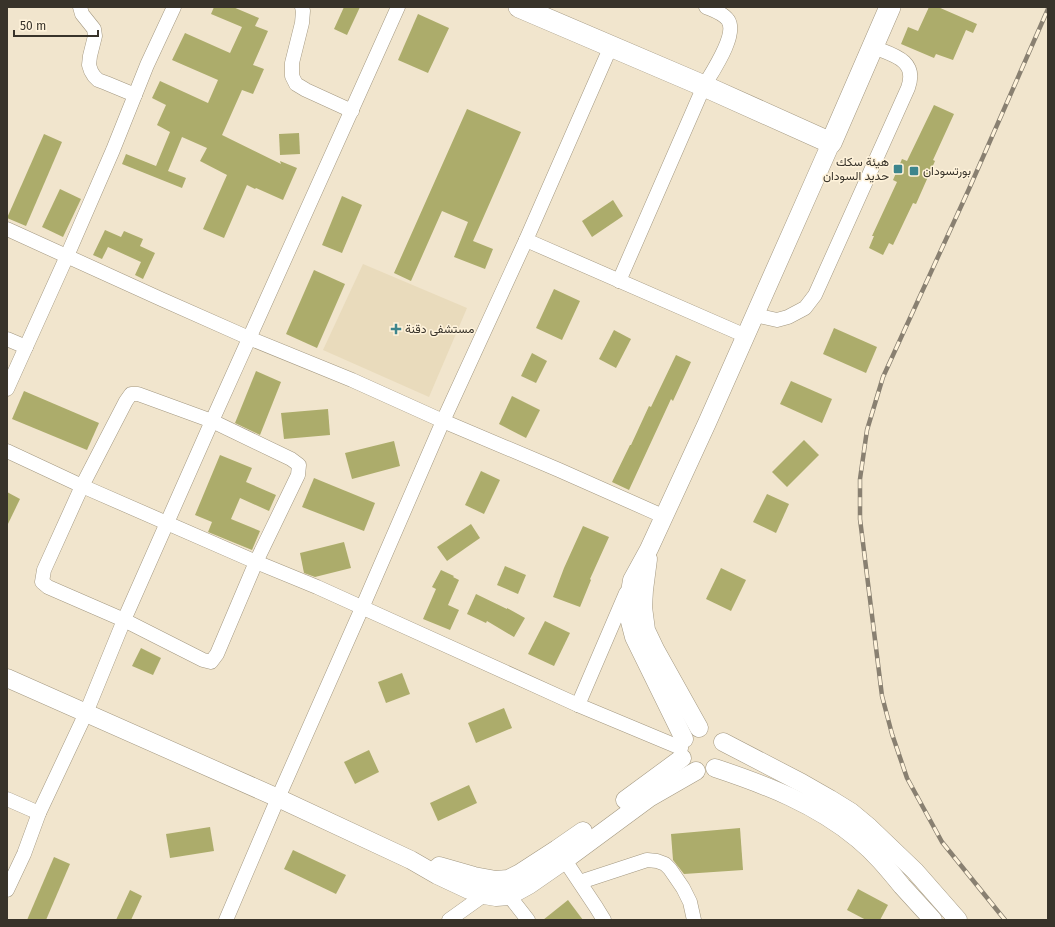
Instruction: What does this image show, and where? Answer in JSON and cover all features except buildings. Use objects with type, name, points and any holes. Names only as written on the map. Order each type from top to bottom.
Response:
[{"type":"highway","points":[[519,7],[704,86],[831,143],[890,7]]},
{"type":"main road","points":[[723,742],[724,751],[721,761],[715,768],[706,771],[696,770],[688,766],[640,634],[627,610],[632,580],[665,517],[831,143]]},
{"type":"main road","points":[[649,549],[640,634],[656,651],[700,728]]},
{"type":"main road","points":[[7,678],[278,798],[411,860],[437,875],[469,890],[496,897],[509,896],[529,885],[561,854],[682,748],[690,732],[700,728],[709,729],[717,734],[723,742],[802,783],[851,812],[915,871],[958,920]]},
{"type":"main road","points":[[715,768],[750,780],[796,799],[822,813],[844,828],[879,858],[933,920]]},
{"type":"main road","points":[[411,860],[474,876],[496,880],[508,879],[561,854],[696,770]]},
{"type":"street","points":[[80,7],[82,14],[94,29],[95,36],[89,65],[94,76],[106,84],[135,95]]},
{"type":"street","points":[[7,389],[66,256],[147,65],[174,7]]},
{"type":"street","points":[[302,7],[302,23],[292,63],[292,76],[296,84],[306,90],[352,111]]},
{"type":"street","points":[[7,890],[24,854],[39,813],[86,713],[124,620],[212,421],[398,7]]},
{"type":"street","points":[[619,281],[704,86],[720,58],[730,36],[728,20],[719,13],[706,7]]},
{"type":"street","points":[[226,920],[443,422],[526,240],[611,46]]},
{"type":"street","points":[[755,315],[777,320],[788,317],[805,308],[815,295],[908,88],[911,81],[911,74],[909,67],[905,62],[899,57],[873,47]]},
{"type":"street","points":[[7,229],[161,300],[352,380],[443,422],[560,470],[665,517]]},
{"type":"street","points":[[526,240],[746,336]]},
{"type":"street","points":[[7,338],[26,347]]},
{"type":"street","points":[[131,394],[138,394],[212,421],[291,459],[298,465],[298,475],[256,562],[218,654],[211,662],[203,660],[124,620],[48,587],[42,582],[44,570],[82,486],[131,394]]},
{"type":"street","points":[[7,451],[82,486],[317,587],[578,705],[682,748]]},
{"type":"street","points":[[578,705],[632,580]]},
{"type":"street","points":[[7,799],[39,813]]},
{"type":"street","points":[[561,854],[604,920]]},
{"type":"street","points":[[580,882],[647,860],[657,861],[665,864],[683,888],[690,902],[694,920]]},
{"type":"street","points":[[496,880],[528,920]]},
{"type":"street","points":[[450,920],[484,895]]},
{"type":"shaded area","name":"مستشفى دقنة","points":[[363,264],[467,308],[429,397],[323,350]]},
{"type":"railway","points":[[1005,920],[942,842],[907,778],[892,734],[882,696],[860,519],[860,479],[867,430],[883,377],[969,189],[1048,9]]},
{"type":"place","name":"هيئة سكك حديد السودان","points":[[898,169]]},
{"type":"place","name":"بورتسودان","points":[[914,171]]},
{"type":"place","name":"مستشفى دقنة","points":[[396,329]]}]
